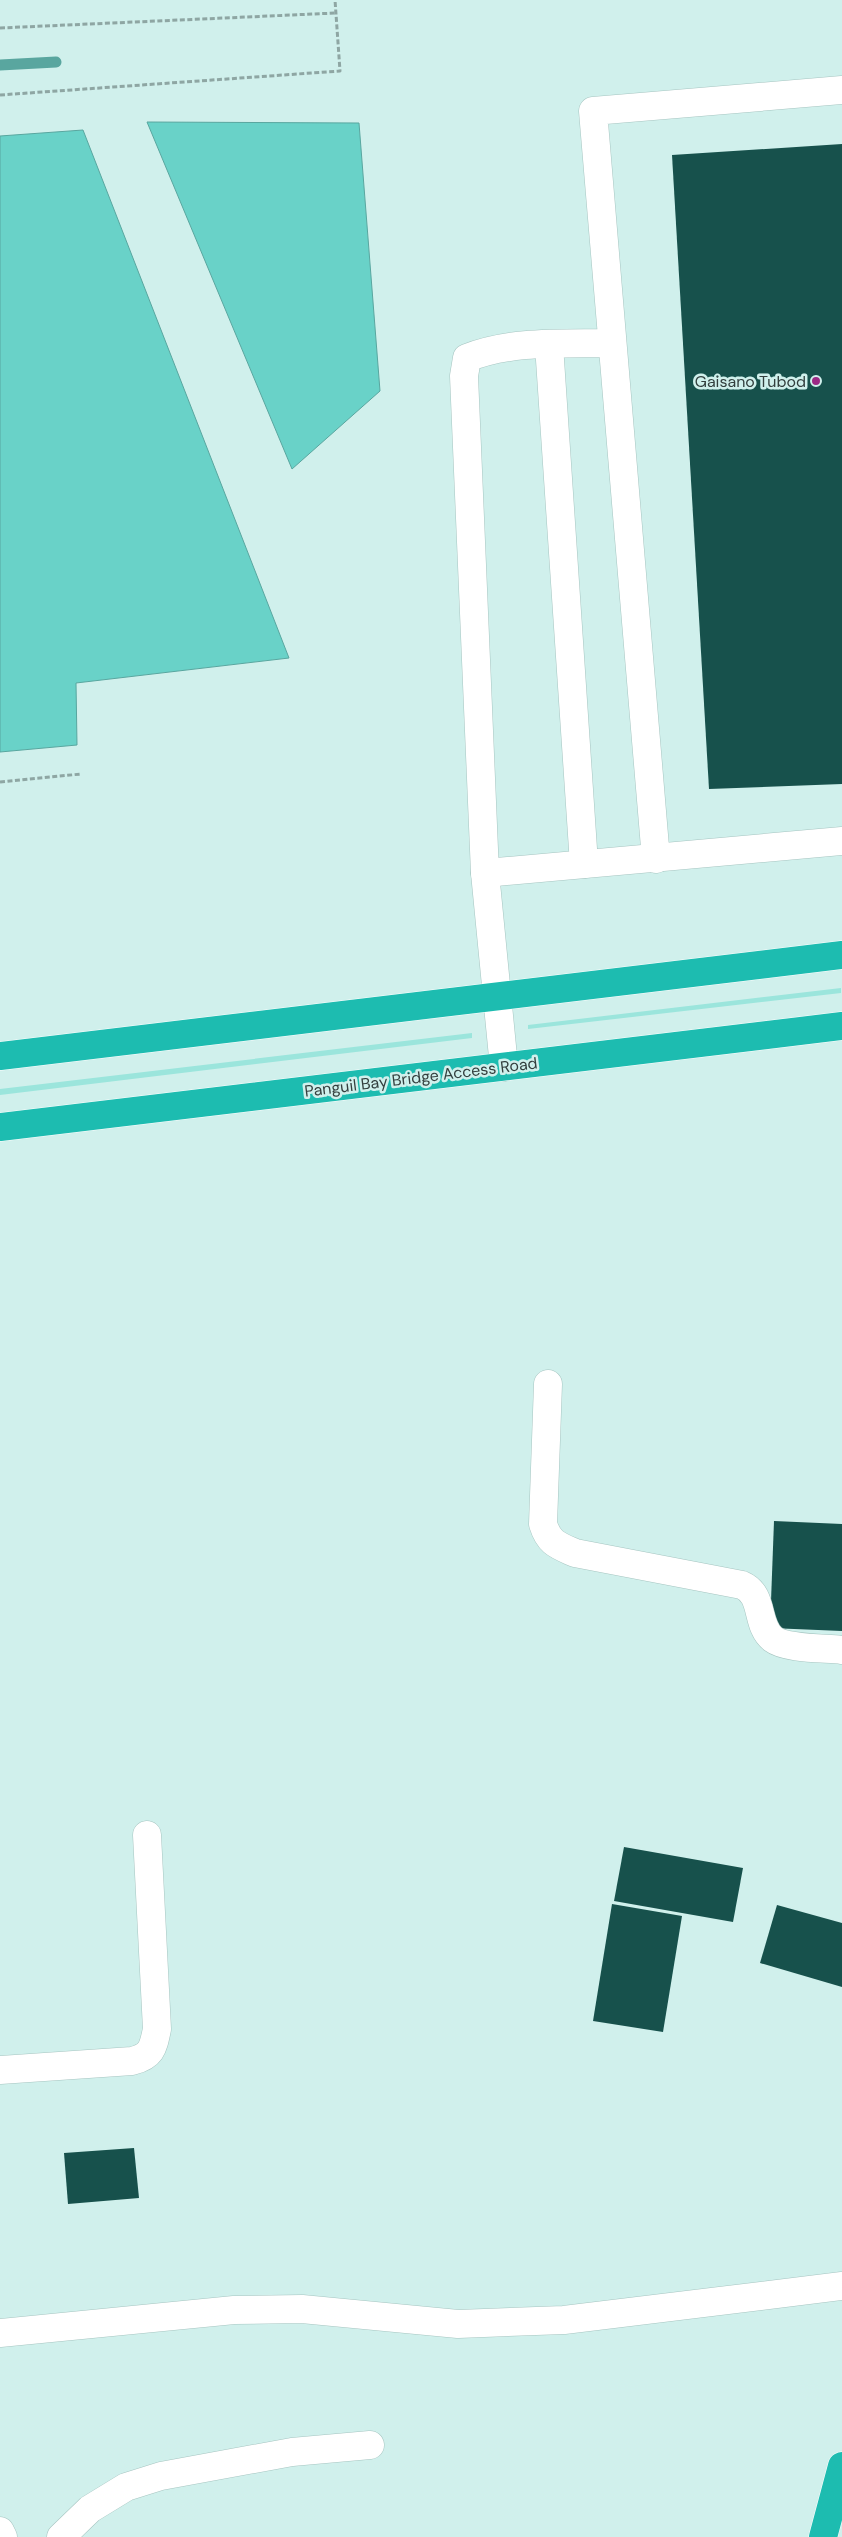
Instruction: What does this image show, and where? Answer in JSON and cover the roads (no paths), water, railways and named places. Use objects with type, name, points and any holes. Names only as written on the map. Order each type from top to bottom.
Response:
[{"type":"highway","points":[[0,1056],[842,955]]},
{"type":"highway","name":"Panguil Bay Bridge Access Road","points":[[0,1127],[842,1026]]},
{"type":"highway","points":[[823,2537],[842,2466]]},
{"type":"street","points":[[656,859],[592,111],[842,90]]},
{"type":"street","points":[[504,1067],[485,873],[464,376],[467,358],[482,352],[523,345],[612,343]]},
{"type":"street","points":[[549,345],[584,864]]},
{"type":"street","points":[[485,873],[842,841]]},
{"type":"street","points":[[548,1384],[543,1524],[547,1536],[555,1544],[575,1552],[742,1584],[750,1588],[756,1596],[767,1631],[774,1639],[784,1644],[842,1650]]},
{"type":"street","points":[[0,2070],[132,2060],[144,2058],[153,2048],[157,2029],[147,1835]]},
{"type":"street","points":[[0,2333],[234,2310],[302,2308],[458,2324],[564,2320],[842,2286]]},
{"type":"street","points":[[61,2537],[90,2509],[126,2487],[161,2476],[292,2452],[370,2445]]},
{"type":"street","points":[[0,2531],[3,2537]]},
{"type":"waterway","points":[[0,65],[56,62]]},
{"type":"place","name":"Gaisano Tubod","points":[[816,381]]}]
